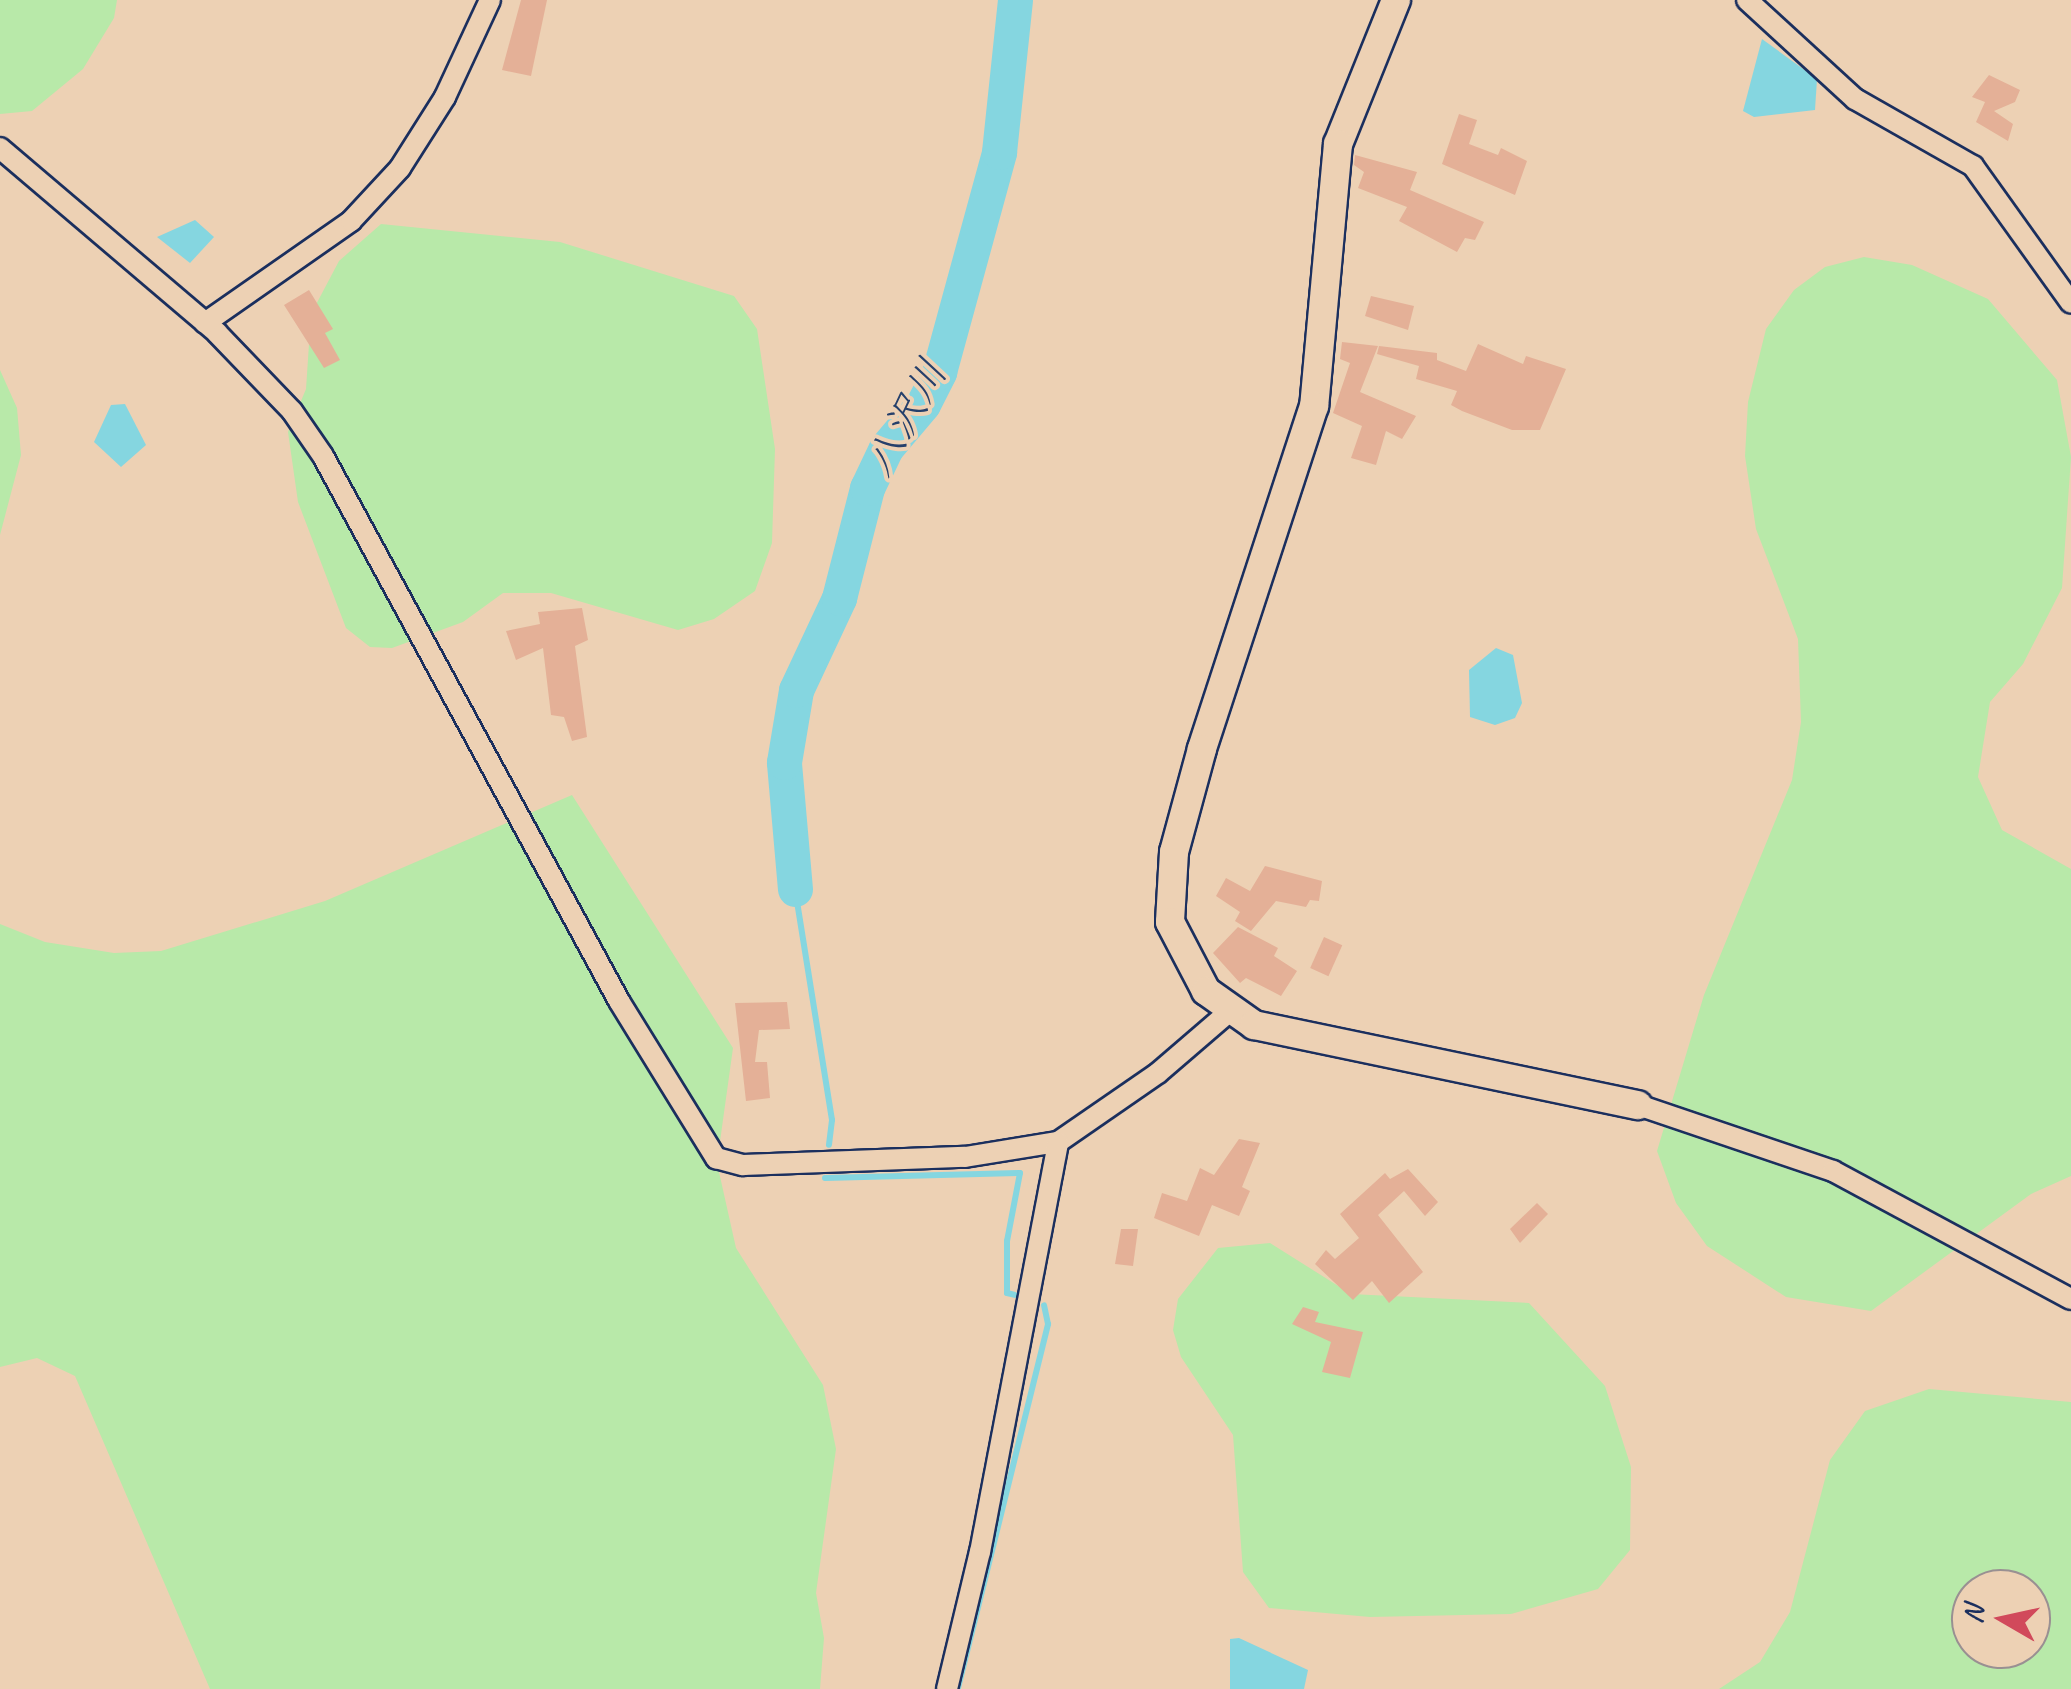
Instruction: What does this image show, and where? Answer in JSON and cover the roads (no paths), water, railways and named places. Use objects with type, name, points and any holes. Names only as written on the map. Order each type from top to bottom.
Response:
[{"type":"street","points":[[205,323],[351,220],[400,168],[445,97],[490,0]]},
{"type":"street","points":[[1396,0],[1338,144],[1314,406],[1220,685],[1166,894],[1182,956],[1230,1010],[1280,1034],[1638,1105],[1834,1171],[2071,1299]]},
{"type":"street","points":[[1747,0],[1855,98],[1973,166],[2071,303]]},
{"type":"street","points":[[0,148],[257,372],[323,456],[619,1001],[716,1158],[743,1166],[965,1157],[1058,1142],[1158,1073],[1230,1010]]},
{"type":"street","points":[[946,1689],[995,1476],[1058,1142]]},
{"type":"water","points":[[1762,39],[1817,79],[1815,110],[1754,117],[1743,111]]},
{"type":"water","points":[[195,220],[214,237],[190,263],[157,237]]},
{"type":"water","points":[[125,404],[146,445],[121,467],[94,442],[111,405]]},
{"type":"water","points":[[1496,648],[1513,655],[1522,703],[1515,718],[1495,725],[1470,717],[1469,670]]},
{"type":"water","points":[[1239,1638],[1308,1670],[1304,1689],[1230,1689],[1230,1639]]},
{"type":"waterway","name":"八沢川","points":[[795,889],[784,762],[796,690],[839,598],[867,488],[886,448],[923,404],[939,372],[999,152],[1015,0]]},
{"type":"waterway","points":[[795,889],[832,1120],[829,1145]]},
{"type":"waterway","points":[[825,1178],[1020,1173],[1007,1241],[1007,1293],[1015,1295]]},
{"type":"waterway","points":[[958,1688],[1048,1324],[1044,1305]]}]
